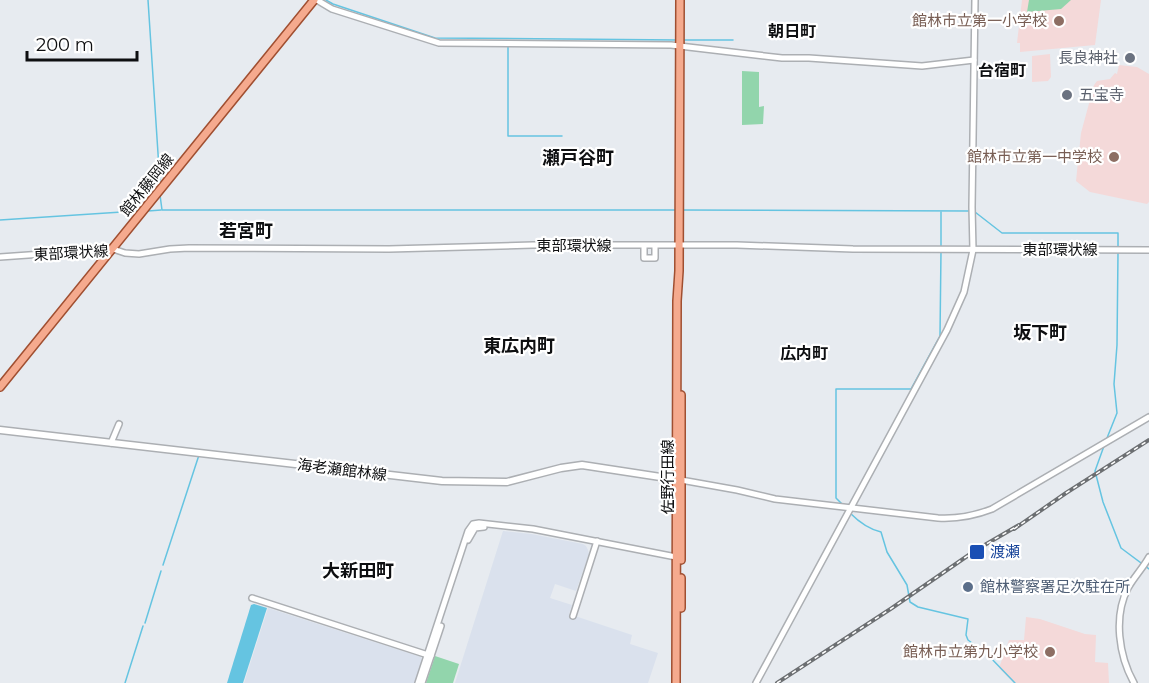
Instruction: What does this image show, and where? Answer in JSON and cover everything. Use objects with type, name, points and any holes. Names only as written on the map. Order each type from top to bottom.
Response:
[{"type":"main road","name":"館林藤岡線","points":[[0,387],[316,0]]},
{"type":"main road","name":"佐野行田線","points":[[679,683],[677,283],[679,271],[680,0]]},
{"type":"main road","name":"海老瀬館林線","points":[[0,430],[442,481],[507,482],[575,465],[679,480]]},
{"type":"street","points":[[316,0],[332,9],[439,43],[671,45],[782,58],[932,66],[974,60]]},
{"type":"street","points":[[756,683],[951,321],[964,292],[973,250],[975,0]]},
{"type":"street","name":"東部環状線","points":[[0,257],[112,249],[139,254],[189,248],[389,249],[737,245],[853,249],[1149,250]]},
{"type":"street","points":[[644,246],[644,258],[655,258],[656,246]]},
{"type":"street","points":[[679,480],[775,499],[938,518],[960,518],[992,508],[1149,417]]},
{"type":"street","points":[[111,443],[118,424]]},
{"type":"street","points":[[420,683],[468,541],[475,528],[481,526],[524,531],[679,557]]},
{"type":"street","points":[[573,616],[596,543]]},
{"type":"street","points":[[1134,683],[1123,653],[1120,617],[1128,589],[1149,557]]},
{"type":"street","points":[[252,598],[429,655]]},
{"type":"shaded area","name":"館林市立第一小学校","points":[[1022,0],[1101,0],[1095,45],[1020,52],[1020,43],[1017,43]]},
{"type":"shaded area","points":[[1050,54],[1051,77],[1048,81],[1032,82],[1032,56]]},
{"type":"shaded area","name":"館林市立第一中学校","points":[[1119,65],[1137,67],[1149,74],[1149,202],[1147,204],[1090,192],[1076,181],[1081,133],[1094,85],[1097,81],[1110,79],[1115,73],[1117,74]]},
{"type":"shaded area","points":[[503,531],[531,534],[586,546],[589,554],[576,591],[555,584],[550,598],[572,605],[569,614],[632,635],[630,644],[658,653],[648,683],[455,683]]},
{"type":"shaded area","points":[[268,608],[421,657],[415,683],[244,683]]},
{"type":"shaded area","name":"館林市立第九小学校","points":[[1026,617],[1096,635],[1095,662],[1108,663],[1109,683],[1014,683],[999,668],[1009,640],[1024,640]]},
{"type":"green space","points":[[1029,0],[1071,0],[1061,9],[1027,12]]},
{"type":"green space","points":[[742,71],[759,72],[759,107],[764,106],[763,124],[742,125]]},
{"type":"green space","points":[[435,656],[459,664],[453,683],[426,683]]},
{"type":"water","points":[[251,605],[267,608],[243,683],[227,683]]},
{"type":"waterway","points":[[148,0],[160,184]]},
{"type":"waterway","points":[[326,0],[435,38],[678,40]]},
{"type":"waterway","points":[[683,40],[733,40]]},
{"type":"waterway","points":[[508,47],[508,136],[562,136]]},
{"type":"waterway","points":[[160,195],[162,210],[676,210]]},
{"type":"waterway","points":[[148,211],[161,210]]},
{"type":"waterway","points":[[681,210],[970,211]]},
{"type":"waterway","points":[[0,220],[137,211]]},
{"type":"waterway","points":[[941,212],[941,246]]},
{"type":"waterway","points":[[975,212],[1002,233],[1118,233],[1118,248]]},
{"type":"waterway","points":[[843,505],[836,498],[836,389],[911,389],[940,336],[941,251]]},
{"type":"waterway","points":[[1107,438],[1117,413],[1114,384],[1117,345],[1118,253]]},
{"type":"waterway","points":[[1104,446],[1095,471],[1103,502],[1121,548],[1149,569]]},
{"type":"waterway","points":[[163,565],[199,455]]},
{"type":"waterway","points":[[850,513],[864,525],[881,532],[887,552],[907,585],[910,602],[918,607],[968,619],[966,635],[968,640],[988,655],[1015,683]]},
{"type":"waterway","points":[[145,623],[161,571]]},
{"type":"waterway","points":[[125,683],[143,626]]},
{"type":"railway","points":[[1014,529],[1149,440]]},
{"type":"railway","points":[[777,683],[976,550],[1019,525]]},
{"type":"place","name":"館林市立第一小学校","points":[[1059,21]]},
{"type":"place","name":"長良神社","points":[[1130,58]]},
{"type":"place","name":"五宝寺","points":[[1067,95]]},
{"type":"place","name":"館林市立第一中学校","points":[[1114,157]]},
{"type":"place","name":"渡瀬","points":[[977,552]]},
{"type":"place","name":"館林警察署足次駐在所","points":[[968,587]]},
{"type":"place","name":"館林市立第九小学校","points":[[1050,652]]},
{"type":"district","name":"朝日町","points":[[792,31]]},
{"type":"district","name":"台宿町","points":[[1002,70]]},
{"type":"district","name":"瀬戸谷町","points":[[578,158]]},
{"type":"district","name":"若宮町","points":[[246,231]]},
{"type":"district","name":"坂下町","points":[[1040,333]]},
{"type":"district","name":"東広内町","points":[[519,346]]},
{"type":"district","name":"広内町","points":[[804,353]]},
{"type":"district","name":"大新田町","points":[[358,571]]}]
